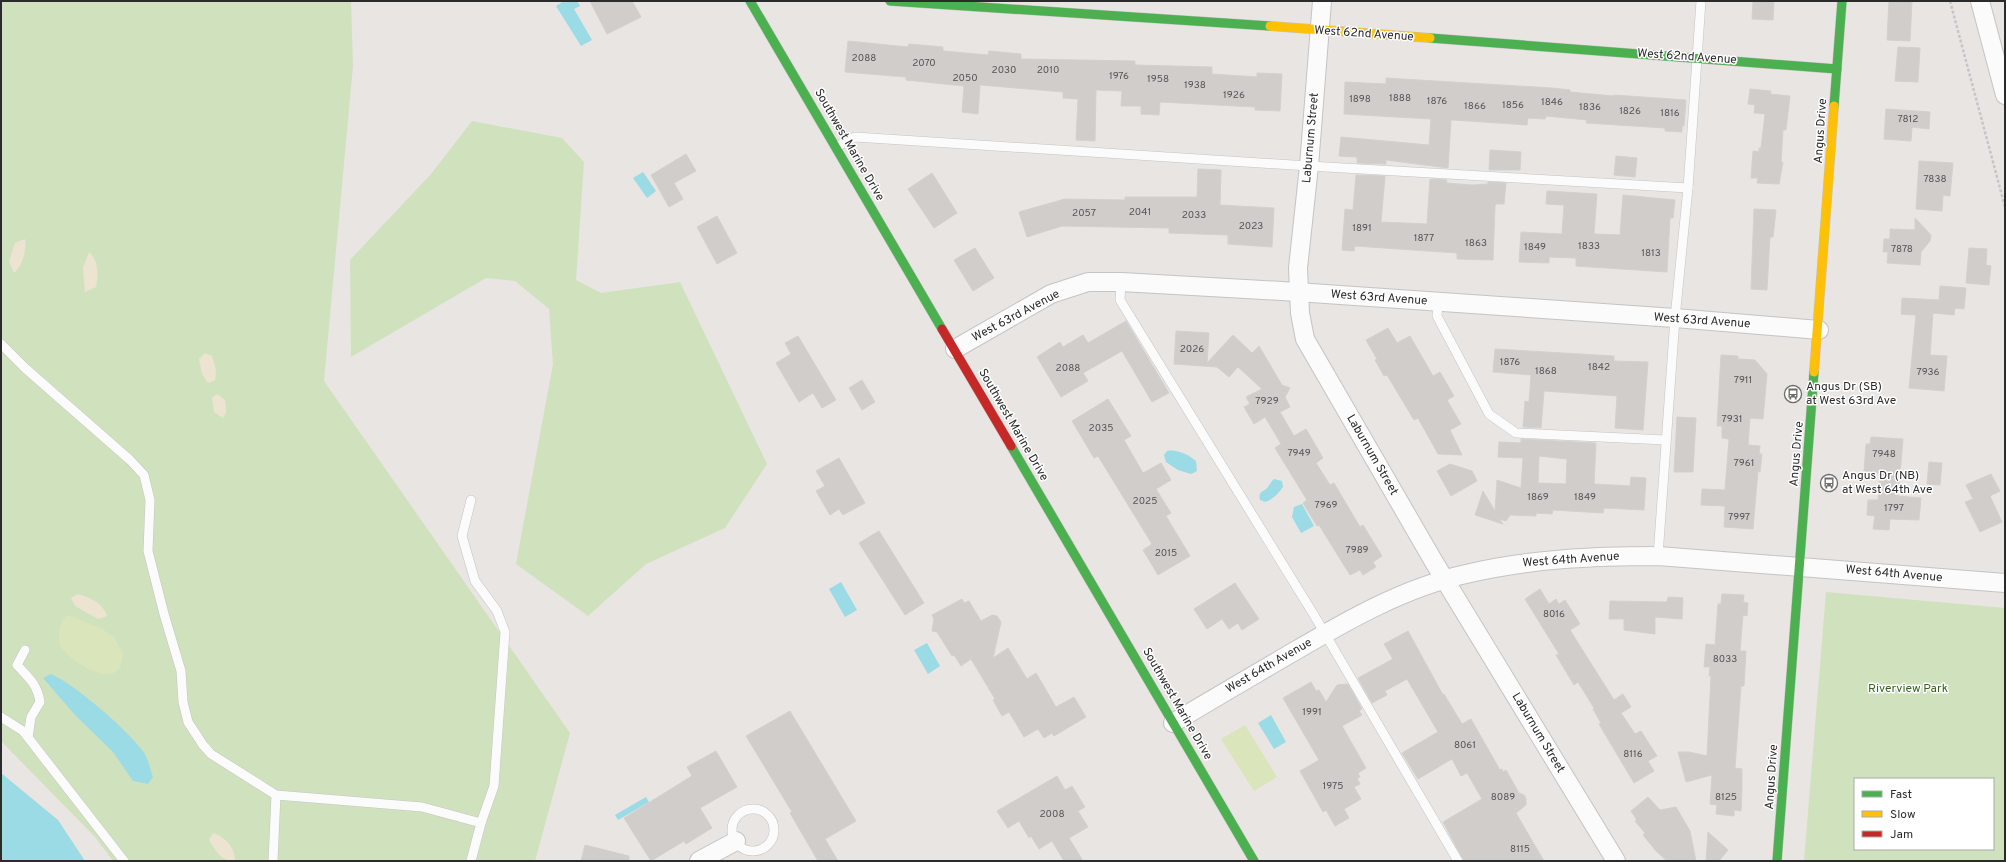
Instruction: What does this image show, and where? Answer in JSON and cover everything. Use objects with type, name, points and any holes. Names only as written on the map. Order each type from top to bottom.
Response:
[{"type":"street","name":"Southwest Marine Drive","points":[[750,1],[956,350],[1254,861]]},
{"type":"street","name":"West 62nd Avenue","points":[[890,1],[1320,30],[1838,69]]},
{"type":"street","name":"Laburnum Street","points":[[1322,1],[1309,166],[1298,268],[1300,313],[1305,339],[1445,580],[1616,861]]},
{"type":"street","name":"Angus Drive","points":[[1777,861],[1819,330],[1842,1]]},
{"type":"street","points":[[1980,1],[2004,87]]},
{"type":"street","name":"West 63rd Avenue","points":[[956,350],[1051,294],[1088,282],[1121,282],[1438,302],[1675,318],[1819,330]]},
{"type":"street","name":"West 64th Avenue","points":[[1173,723],[1325,634],[1372,609],[1426,586],[1465,574],[1506,566],[1552,559],[1600,556],[1658,556],[2005,583]]},
{"type":"street","points":[[699,861],[736,841]]},
{"type":"lane","points":[[1658,556],[1675,318],[1688,188],[1701,1]]},
{"type":"lane","points":[[836,147],[855,137],[1309,166],[1688,188]]},
{"type":"lane","points":[[1121,282],[1120,300],[1325,634],[1458,861]]},
{"type":"lane","points":[[1438,302],[1437,316],[1489,414],[1516,433],[1666,440]]},
{"type":"lane","points":[[1,344],[24,368],[130,460],[144,476],[150,500],[148,551],[164,614],[182,671],[183,702],[188,722],[203,746],[212,754],[276,795],[422,807],[481,823]]},
{"type":"lane","points":[[471,500],[462,536],[475,581],[496,611],[505,632],[494,786],[481,823],[471,861]]},
{"type":"lane","points":[[26,650],[17,665],[30,678],[37,689],[40,702],[31,717],[28,737]]},
{"type":"lane","points":[[1,717],[23,731],[124,861]]},
{"type":"lane","points":[[273,861],[276,795]]},
{"type":"lane","points":[[758,810],[769,817],[774,829],[770,842],[765,847],[759,850],[746,850],[736,841],[733,835],[734,821],[744,811],[758,810]]},
{"type":"path","points":[[1950,1],[2005,207]]},
{"type":"green space","points":[[1,1],[351,1],[353,66],[324,381],[570,733],[535,861],[113,861],[95,837],[1,741]]},
{"type":"green space","points":[[472,121],[562,138],[584,162],[576,280],[601,293],[680,282],[767,464],[725,528],[646,564],[588,616],[516,564],[553,364],[549,309],[515,281],[486,278],[351,357],[350,260],[431,174]]},
{"type":"green space","name":"Riverview Park","points":[[1826,592],[2005,608],[2005,861],[1804,861]]},
{"type":"green space","points":[[68,615],[102,629],[114,637],[123,654],[119,669],[113,673],[106,674],[97,672],[71,658],[65,652],[60,645],[59,635],[62,622]]},
{"type":"green space","points":[[1245,725],[1277,777],[1254,791],[1221,739]]},
{"type":"sand","points":[[25,239],[23,258],[20,266],[14,273],[9,262],[15,243]]},
{"type":"sand","points":[[89,252],[95,260],[97,278],[96,287],[85,292],[83,268]]},
{"type":"sand","points":[[205,353],[212,356],[216,370],[215,380],[208,383],[202,374],[199,359]]},
{"type":"sand","points":[[217,394],[225,400],[226,412],[223,418],[214,412],[212,398]]},
{"type":"sand","points":[[78,594],[92,599],[99,604],[107,616],[98,619],[75,606],[71,598]]},
{"type":"sand","points":[[213,833],[222,837],[228,843],[235,856],[235,861],[230,861],[222,857],[217,851],[209,840]]},
{"type":"water","points":[[564,1],[577,1],[580,6],[574,9],[592,40],[581,46],[556,6]]},
{"type":"water","points":[[643,172],[656,191],[647,198],[633,178]]},
{"type":"water","points":[[1167,451],[1179,452],[1196,461],[1197,471],[1191,474],[1178,470],[1166,462],[1164,455]]},
{"type":"water","points":[[1274,479],[1282,481],[1283,487],[1277,494],[1265,502],[1260,500],[1260,493],[1268,487]]},
{"type":"water","points":[[1302,504],[1314,526],[1301,533],[1292,517],[1294,507]]},
{"type":"water","points":[[841,582],[857,610],[845,617],[829,589]]},
{"type":"water","points":[[927,643],[940,666],[928,674],[914,650]]},
{"type":"water","points":[[51,674],[87,697],[125,731],[143,751],[148,760],[153,777],[148,784],[133,781],[113,752],[76,716],[43,678]]},
{"type":"water","points":[[1271,715],[1286,742],[1274,749],[1258,723]]},
{"type":"water","points":[[1,773],[58,820],[85,861],[1,861]]},
{"type":"water","points":[[646,797],[649,802],[618,820],[615,815]]},
{"type":"building","points":[[590,1],[632,1],[641,17],[607,34]]},
{"type":"building","points":[[1753,1],[1774,1],[1773,20],[1752,19]]},
{"type":"building","points":[[1889,1],[1912,1],[1910,41],[1887,40]]},
{"type":"building","points":[[848,41],[908,47],[909,44],[943,47],[943,51],[988,55],[989,51],[1021,54],[1021,59],[1135,61],[1135,65],[1212,67],[1212,74],[1257,77],[1257,73],[1282,74],[1280,111],[1255,110],[1255,107],[1160,102],[1159,115],[1141,114],[1141,106],[1121,106],[1122,91],[1096,90],[1095,141],[1076,140],[1078,99],[1063,98],[1063,92],[980,85],[978,114],[962,112],[964,86],[906,80],[906,77],[845,72]]},
{"type":"building","points":[[1898,47],[1920,48],[1918,82],[1895,81]]},
{"type":"building","points":[[1386,78],[1552,88],[1570,90],[1570,92],[1614,96],[1686,100],[1684,126],[1682,126],[1682,132],[1665,131],[1665,128],[1586,123],[1587,120],[1546,116],[1545,119],[1528,118],[1527,125],[1451,120],[1448,168],[1386,160],[1386,164],[1357,163],[1357,157],[1339,156],[1341,137],[1429,145],[1431,119],[1344,114],[1345,82],[1386,84]]},
{"type":"building","points":[[1750,89],[1771,91],[1770,94],[1790,96],[1786,130],[1783,130],[1781,162],[1783,162],[1779,184],[1757,183],[1758,178],[1751,178],[1753,151],[1759,152],[1759,148],[1761,148],[1765,114],[1754,113],[1755,105],[1748,104]]},
{"type":"building","points":[[1886,109],[1930,112],[1929,129],[1912,127],[1911,141],[1884,139]]},
{"type":"building","points":[[1490,150],[1521,152],[1520,170],[1489,170]]},
{"type":"building","points":[[686,154],[696,171],[674,183],[683,199],[669,207],[651,175]]},
{"type":"building","points":[[1616,156],[1637,158],[1635,177],[1614,175]]},
{"type":"building","points":[[1919,161],[1953,163],[1950,196],[1943,195],[1942,211],[1916,209]]},
{"type":"building","points":[[1198,169],[1221,170],[1220,205],[1274,208],[1272,247],[1228,244],[1228,235],[1169,233],[1169,228],[1062,226],[1027,237],[1019,212],[1065,199],[1125,200],[1125,197],[1197,197]]},
{"type":"building","points":[[932,173],[957,213],[934,228],[908,189]]},
{"type":"building","points":[[1356,175],[1385,176],[1381,222],[1427,224],[1430,179],[1447,180],[1446,183],[1472,185],[1488,184],[1488,182],[1506,183],[1504,204],[1496,204],[1495,206],[1493,260],[1457,259],[1457,253],[1355,246],[1354,251],[1342,250],[1345,209],[1353,210]]},
{"type":"building","points":[[1547,191],[1597,194],[1594,234],[1620,235],[1623,195],[1675,200],[1673,218],[1670,218],[1667,272],[1576,266],[1576,258],[1549,257],[1549,263],[1519,262],[1521,232],[1562,234],[1564,205],[1546,204]]},
{"type":"building","points":[[1754,209],[1776,210],[1773,237],[1770,237],[1767,290],[1751,289]]},
{"type":"building","points":[[717,216],[737,253],[717,264],[697,227]]},
{"type":"building","points":[[1915,218],[1931,235],[1930,241],[1921,252],[1920,265],[1887,263],[1888,252],[1883,252],[1884,239],[1890,239],[1890,229],[1915,230]]},
{"type":"building","points":[[975,248],[994,278],[973,291],[954,260]]},
{"type":"building","points":[[1969,248],[1987,249],[1986,265],[1991,266],[1989,285],[1966,283]]},
{"type":"building","points":[[1940,286],[1966,288],[1964,309],[1955,308],[1954,315],[1933,313],[1930,355],[1947,356],[1944,391],[1909,388],[1916,315],[1901,314],[1902,298],[1939,300]]},
{"type":"building","points":[[1126,321],[1169,393],[1152,402],[1122,351],[1083,373],[1088,381],[1061,397],[1037,357],[1060,342],[1063,347],[1083,335],[1088,343]]},
{"type":"building","points":[[1388,328],[1397,343],[1410,336],[1433,376],[1440,372],[1454,396],[1447,400],[1461,424],[1450,430],[1462,455],[1438,454],[1418,418],[1414,420],[1387,375],[1384,376],[1375,360],[1377,359],[1366,340]]},
{"type":"building","points":[[1176,331],[1209,333],[1207,363],[1233,335],[1252,353],[1259,346],[1282,385],[1290,388],[1285,397],[1290,407],[1280,412],[1294,436],[1306,429],[1323,458],[1316,463],[1330,485],[1334,483],[1360,527],[1363,525],[1382,556],[1373,562],[1376,567],[1363,575],[1360,570],[1350,575],[1319,525],[1317,526],[1303,503],[1307,500],[1275,448],[1281,444],[1265,417],[1254,424],[1244,407],[1250,404],[1246,397],[1262,389],[1238,367],[1229,377],[1217,367],[1174,364]]},
{"type":"building","points":[[798,336],[836,400],[822,408],[813,393],[799,402],[776,363],[791,354],[785,343]]},
{"type":"building","points":[[1495,349],[1614,356],[1614,361],[1648,362],[1643,430],[1615,428],[1617,396],[1544,391],[1541,428],[1523,427],[1525,401],[1529,402],[1531,375],[1493,372]]},
{"type":"building","points":[[1721,355],[1738,356],[1738,359],[1755,360],[1767,374],[1763,419],[1750,418],[1748,445],[1760,446],[1759,454],[1762,454],[1760,472],[1758,471],[1753,529],[1724,527],[1725,506],[1701,505],[1702,489],[1725,490],[1729,439],[1722,438],[1722,426],[1717,426]]},
{"type":"building","points":[[862,380],[875,402],[862,410],[849,388]]},
{"type":"building","points":[[1108,399],[1131,436],[1124,440],[1143,473],[1161,463],[1171,480],[1156,489],[1171,513],[1166,516],[1190,556],[1158,575],[1143,550],[1152,544],[1098,456],[1094,458],[1072,421]]},
{"type":"building","points":[[1677,417],[1696,418],[1693,472],[1674,472]]},
{"type":"building","points":[[1871,437],[1903,439],[1898,496],[1921,498],[1919,520],[1890,519],[1889,530],[1873,529],[1875,516],[1867,515],[1868,500],[1878,500],[1880,474],[1864,472],[1866,444],[1870,444]]},
{"type":"building","points":[[1521,439],[1596,443],[1594,484],[1630,486],[1631,477],[1646,478],[1644,510],[1604,508],[1603,513],[1553,510],[1552,514],[1536,513],[1536,516],[1510,515],[1506,521],[1499,519],[1503,524],[1475,515],[1483,491],[1495,511],[1497,480],[1521,488],[1523,458],[1498,457],[1499,442],[1521,443]],"holes":[[[1539,456],[1567,459],[1566,484],[1538,483]]]},
{"type":"building","points":[[839,458],[865,503],[843,515],[839,509],[830,515],[816,491],[825,486],[816,471]]},
{"type":"building","points":[[1929,462],[1942,463],[1940,485],[1927,484]]},
{"type":"building","points":[[1450,464],[1472,471],[1477,481],[1451,496],[1437,471]]},
{"type":"building","points":[[1991,474],[2000,491],[1990,496],[2002,522],[1980,532],[1965,502],[1973,499],[1966,485]]},
{"type":"building","points":[[879,531],[924,603],[905,615],[859,543]]},
{"type":"building","points":[[1235,583],[1259,619],[1242,630],[1238,623],[1229,629],[1222,619],[1207,629],[1194,609]]},
{"type":"building","points":[[1540,589],[1549,604],[1556,599],[1559,604],[1565,600],[1580,624],[1570,630],[1614,700],[1623,694],[1631,707],[1621,713],[1635,734],[1641,731],[1657,756],[1648,761],[1654,771],[1634,783],[1599,724],[1601,723],[1593,709],[1594,708],[1578,682],[1574,685],[1556,655],[1559,654],[1525,599]]},
{"type":"building","points":[[1722,594],[1744,595],[1743,602],[1748,603],[1747,616],[1743,615],[1740,651],[1746,651],[1744,686],[1741,686],[1735,768],[1742,769],[1741,811],[1734,810],[1734,816],[1716,814],[1717,805],[1710,804],[1712,775],[1686,782],[1678,752],[1689,752],[1707,756],[1711,676],[1709,676],[1710,667],[1704,667],[1706,644],[1715,645],[1718,604],[1721,604]]},
{"type":"building","points":[[1668,597],[1683,598],[1682,619],[1655,617],[1655,634],[1624,630],[1624,619],[1609,619],[1610,601],[1667,602]]},
{"type":"building","points":[[962,599],[964,603],[969,601],[981,621],[992,615],[997,616],[1001,622],[993,658],[1008,648],[1027,679],[1036,673],[1056,707],[1074,697],[1086,717],[1054,736],[1052,733],[1044,738],[1038,729],[1024,737],[1009,712],[1002,716],[993,700],[995,699],[971,659],[961,666],[954,655],[952,656],[937,632],[932,631],[934,619],[932,615]]},
{"type":"building","points":[[1408,631],[1443,695],[1444,694],[1462,724],[1471,719],[1500,770],[1502,769],[1503,772],[1506,770],[1519,793],[1524,795],[1526,805],[1516,813],[1544,861],[1464,861],[1443,822],[1482,799],[1467,773],[1461,776],[1452,759],[1418,779],[1402,753],[1438,732],[1407,679],[1385,691],[1387,695],[1372,703],[1358,678],[1393,659],[1384,644]]},
{"type":"building","points":[[1311,682],[1316,691],[1319,690],[1326,702],[1337,685],[1348,684],[1362,709],[1359,711],[1362,715],[1342,726],[1366,768],[1358,773],[1360,777],[1357,778],[1360,784],[1354,787],[1361,799],[1344,809],[1349,818],[1335,826],[1326,810],[1323,812],[1300,771],[1319,760],[1283,698]]},
{"type":"building","points":[[790,711],[856,821],[825,839],[838,861],[818,861],[790,813],[792,812],[746,736]]},
{"type":"building","points":[[716,751],[737,787],[700,808],[712,828],[686,844],[684,841],[651,861],[624,818],[692,776],[687,767]]},
{"type":"building","points":[[1057,776],[1065,790],[1072,786],[1085,807],[1078,811],[1088,827],[1069,838],[1083,861],[1064,861],[1052,841],[1039,849],[1031,836],[1029,838],[1019,821],[1008,828],[997,811]]},
{"type":"building","points":[[1648,797],[1660,810],[1676,807],[1690,831],[1696,861],[1667,861],[1656,851],[1643,835],[1645,833],[1635,821],[1637,820],[1631,811]]},
{"type":"building","points":[[1708,832],[1728,850],[1719,861],[1706,861]]},
{"type":"building","points":[[585,845],[629,856],[629,861],[581,861]]},
{"type":"traffic: fast","points":[[750,1],[942,329]]},
{"type":"traffic: fast","points":[[890,1],[1270,26]]},
{"type":"traffic: fast","points":[[1834,106],[1842,1]]},
{"type":"traffic: fast","points":[[1430,38],[1837,69]]},
{"type":"traffic: fast","points":[[1777,861],[1814,372]]},
{"type":"traffic: fast","points":[[1011,446],[1254,861]]},
{"type":"traffic: slow","points":[[1270,26],[1430,38]]},
{"type":"traffic: slow","points":[[1814,372],[1834,106]]},
{"type":"traffic: jam","points":[[942,329],[1011,446]]},
{"type":"place","name":"Angus Dr (SB) at West 63rd Ave","points":[[1793,394]]},
{"type":"place","name":"Angus Dr (NB) at West 64th Ave","points":[[1829,483]]}]
